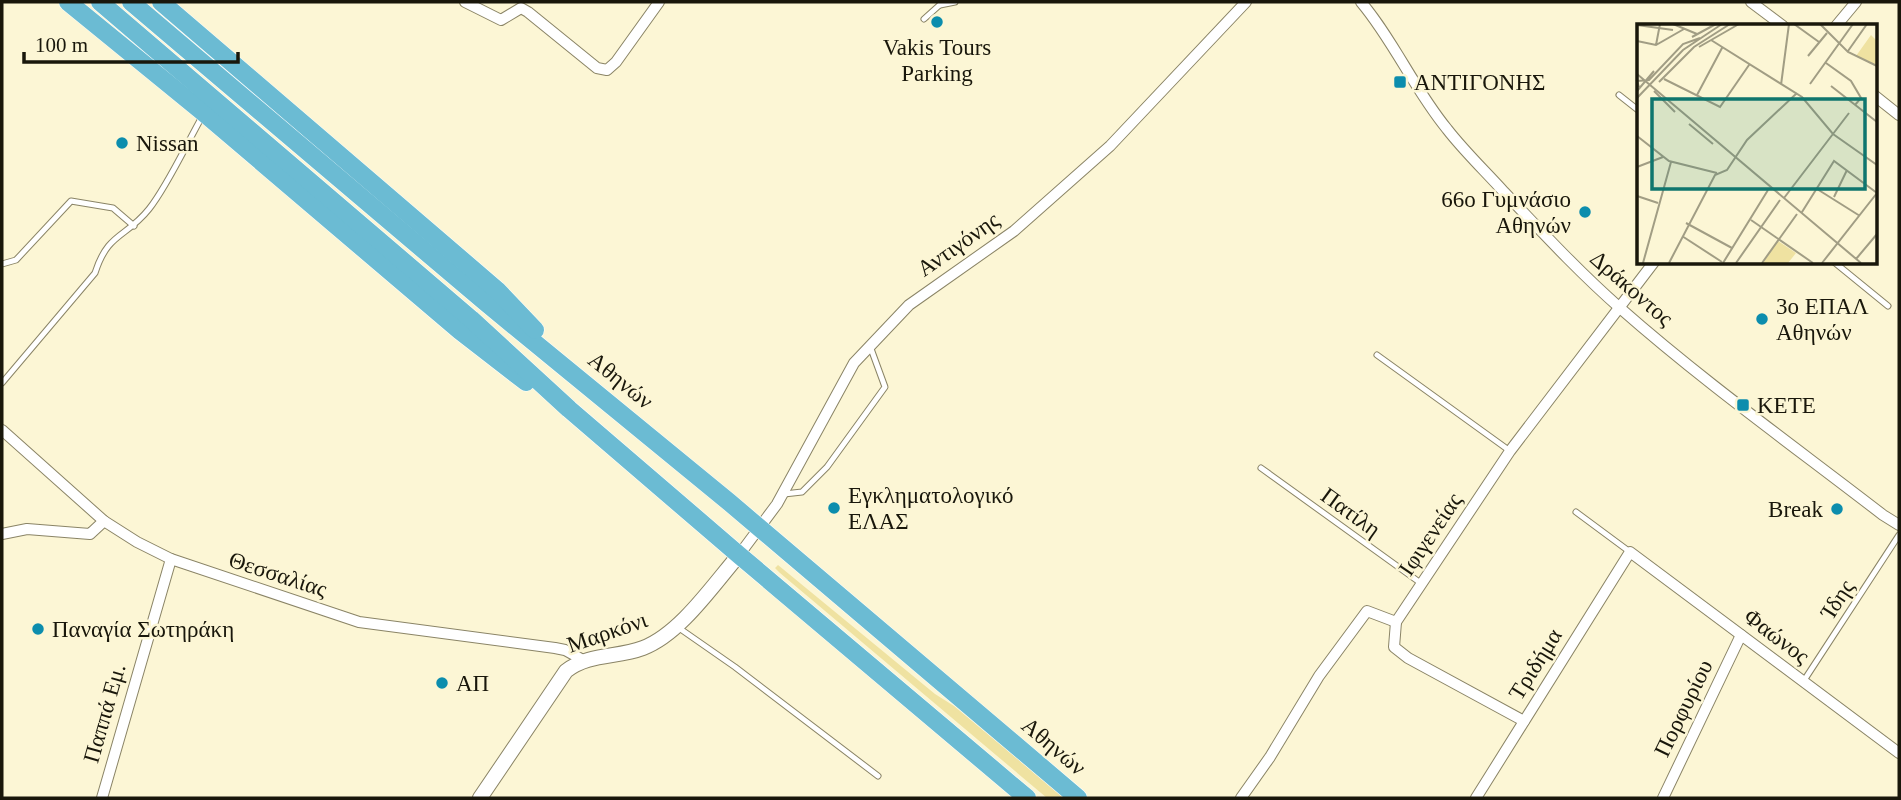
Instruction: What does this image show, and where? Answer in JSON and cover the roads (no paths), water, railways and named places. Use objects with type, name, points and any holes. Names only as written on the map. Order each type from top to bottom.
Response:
[{"type":"highway","points":[[68,2],[212,108],[471,318],[569,409],[1027,798]]},
{"type":"highway","points":[[100,2],[212,108]]},
{"type":"highway","name":"Αθηνών","points":[[131,2],[1078,798]]},
{"type":"highway","points":[[161,2],[496,290],[586,383]]},
{"type":"street","points":[[465,2],[501,20],[521,8],[597,68],[607,70],[616,62],[659,2]]},
{"type":"street","name":"Αντιγόνης","points":[[739,555],[782,495],[854,363],[909,305],[1014,231],[1110,146],[1246,2]]},
{"type":"street","name":"Δράκοντος","points":[[1361,2],[1376,19],[1415,86],[1447,130],[1559,251],[1620,308],[1718,388],[1899,525]]},
{"type":"street","points":[[1751,2],[1780,24]]},
{"type":"street","points":[[1838,24],[1856,2]]},
{"type":"street","points":[[1876,97],[1899,115]]},
{"type":"street","name":"Ιφιγενείας","points":[[1396,622],[1510,451],[1653,264]]},
{"type":"street","name":"Θεσσαλίας","points":[[2,430],[104,521],[171,559],[359,622],[544,646],[565,650],[583,660]]},
{"type":"street","points":[[2,534],[27,529],[90,534],[104,521]]},
{"type":"street","name":"Φαώνος","points":[[1630,552],[1899,753]]},
{"type":"street","name":"Τριδήμα","points":[[1476,798],[1630,552]]},
{"type":"street","name":"Μαρκόνι","points":[[480,798],[561,676],[583,660],[640,649],[662,638],[676,626],[739,555]]},
{"type":"street","name":"Παππά Εμ.","points":[[102,798],[171,559]]},
{"type":"street","points":[[1241,798],[1270,757],[1318,676],[1367,611],[1396,622],[1394,647],[1408,658],[1524,721]]},
{"type":"street","name":"Πορφυρίου","points":[[1663,798],[1741,635]]},
{"type":"lane","points":[[924,19],[941,4],[955,2]]},
{"type":"lane","points":[[1619,94],[1637,108]]},
{"type":"lane","points":[[2,383],[95,273],[101,254],[114,237],[134,226],[151,206],[212,108]]},
{"type":"lane","points":[[2,264],[16,260],[71,201],[113,208],[134,226]]},
{"type":"lane","points":[[1836,264],[1888,306]]},
{"type":"lane","points":[[782,495],[802,492],[827,467],[885,387],[870,346]]},
{"type":"lane","points":[[1377,355],[1510,451]]},
{"type":"lane","name":"Πατίλη","points":[[1261,468],[1422,584]]},
{"type":"lane","points":[[1576,512],[1630,552]]},
{"type":"lane","name":"Ίδης","points":[[1803,682],[1899,535]]},
{"type":"lane","points":[[676,626],[735,667],[878,776]]},
{"type":"place","name":"Vakis Tours Parking","points":[[937,22]]},
{"type":"place","name":"ΑΝΤΙΓΟΝΗΣ","points":[[1400,82]]},
{"type":"place","name":"Nissan","points":[[122,143]]},
{"type":"place","name":"66ο Γυμνάσιο Αθηνών","points":[[1585,212]]},
{"type":"place","name":"3ο ΕΠΑΛ Αθηνών","points":[[1762,319]]},
{"type":"place","name":"ΚΕΤΕ","points":[[1743,405]]},
{"type":"place","name":"Εγκληματολογικό ΕΛΑΣ","points":[[834,508]]},
{"type":"place","name":"Break","points":[[1837,509]]},
{"type":"place","name":"Παναγία Σωτηράκη","points":[[38,629]]},
{"type":"place","name":"ΑΠ","points":[[442,683]]}]
